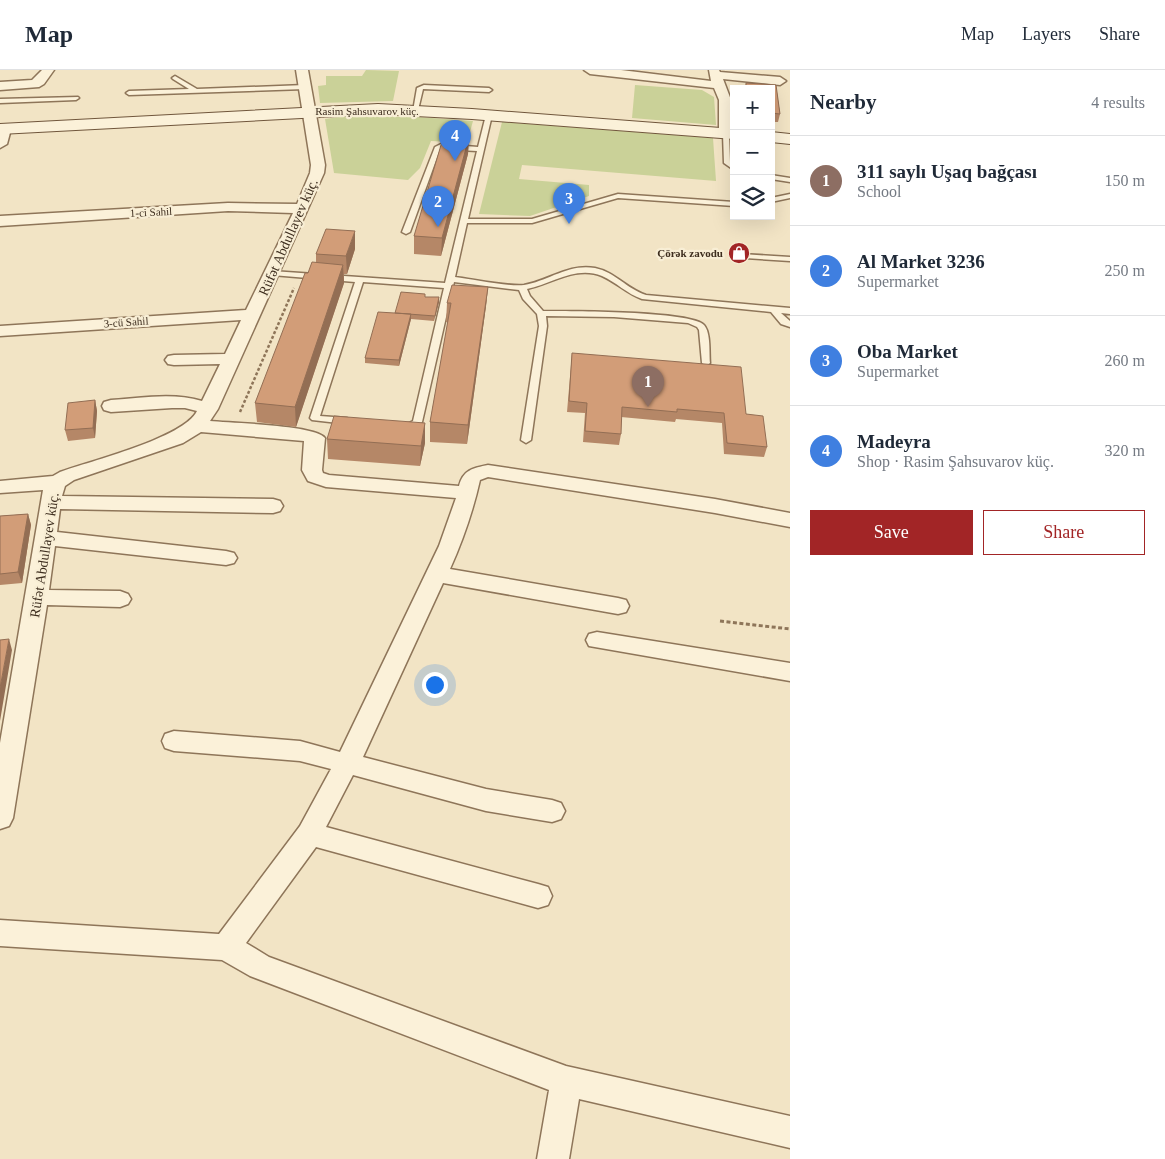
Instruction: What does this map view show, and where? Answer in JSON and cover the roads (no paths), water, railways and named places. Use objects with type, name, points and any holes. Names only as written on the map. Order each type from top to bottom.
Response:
[{"type":"street","points":[[0,86],[36,84],[48,70]]},
{"type":"street","name":"Rüfət Abdullayev küç.","points":[[0,818],[4,773],[37,597],[53,490],[58,482],[67,476],[176,439],[196,426],[209,409],[317,173],[318,164],[302,70]]},
{"type":"street","points":[[590,70],[780,81]]},
{"type":"street","points":[[716,77],[725,100],[730,134]]},
{"type":"street","name":"Rasim Şahsuvarov küç.","points":[[1,134],[309,112],[415,110],[730,134]]},
{"type":"street","points":[[775,138],[790,139]]},
{"type":"street","name":"1-ci Sahil","points":[[0,221],[228,207],[302,209]]},
{"type":"street","name":"3-cü Sahil","points":[[0,331],[251,315]]},
{"type":"street","points":[[174,360],[231,359]]},
{"type":"street","points":[[111,406],[186,402],[209,409]]},
{"type":"street","points":[[315,418],[312,470],[315,477],[326,481],[467,493]]},
{"type":"street","points":[[196,426],[306,435],[315,438]]},
{"type":"street","points":[[226,947],[310,834],[328,796],[348,762],[437,574],[462,514],[471,478],[477,473],[488,471],[715,506],[790,520]]},
{"type":"street","points":[[0,487],[58,482]]},
{"type":"street","points":[[51,502],[274,506]]},
{"type":"street","points":[[46,538],[226,558]]},
{"type":"street","points":[[437,574],[618,606]]},
{"type":"street","points":[[37,597],[120,599]]},
{"type":"street","points":[[597,640],[790,672]]},
{"type":"street","points":[[174,741],[300,751],[348,762],[486,800],[552,811]]},
{"type":"street","points":[[310,834],[538,896]]},
{"type":"street","points":[[0,933],[226,947],[260,967],[566,1081],[790,1132]]},
{"type":"street","points":[[553,1159],[566,1081]]},
{"type":"lane","points":[[176,78],[196,91]]},
{"type":"lane","points":[[129,93],[305,87]]},
{"type":"lane","points":[[415,110],[420,88],[489,90]]},
{"type":"lane","points":[[0,101],[76,98]]},
{"type":"lane","points":[[393,426],[412,426],[417,422],[489,115]]},
{"type":"lane","points":[[730,134],[727,163],[730,165]]},
{"type":"lane","points":[[406,232],[437,148],[441,146],[481,149]]},
{"type":"lane","points":[[775,178],[790,180]]},
{"type":"lane","points":[[464,221],[532,221],[618,196],[730,204]]},
{"type":"lane","points":[[775,199],[790,196]]},
{"type":"lane","points":[[745,256],[790,259]]},
{"type":"lane","points":[[272,273],[522,288],[574,270],[591,270],[605,274],[632,293],[645,297],[790,311]]},
{"type":"lane","points":[[354,422],[315,418],[360,279]]},
{"type":"lane","points":[[522,288],[526,297],[541,313],[543,326],[526,440]]},
{"type":"lane","points":[[774,310],[784,322],[790,324]]},
{"type":"lane","points":[[541,313],[614,314],[690,321],[700,325],[703,330],[706,363]]},
{"type":"place","name":"Madeyra","points":[[455,161]]},
{"type":"place","name":"Oba Market","points":[[569,224]]},
{"type":"place","name":"Al Market 3236","points":[[438,227]]},
{"type":"place","name":"Çörək zavodu","points":[[739,253]]},
{"type":"place","name":"311 saylı Uşaq bağçası","points":[[648,407]]}]
